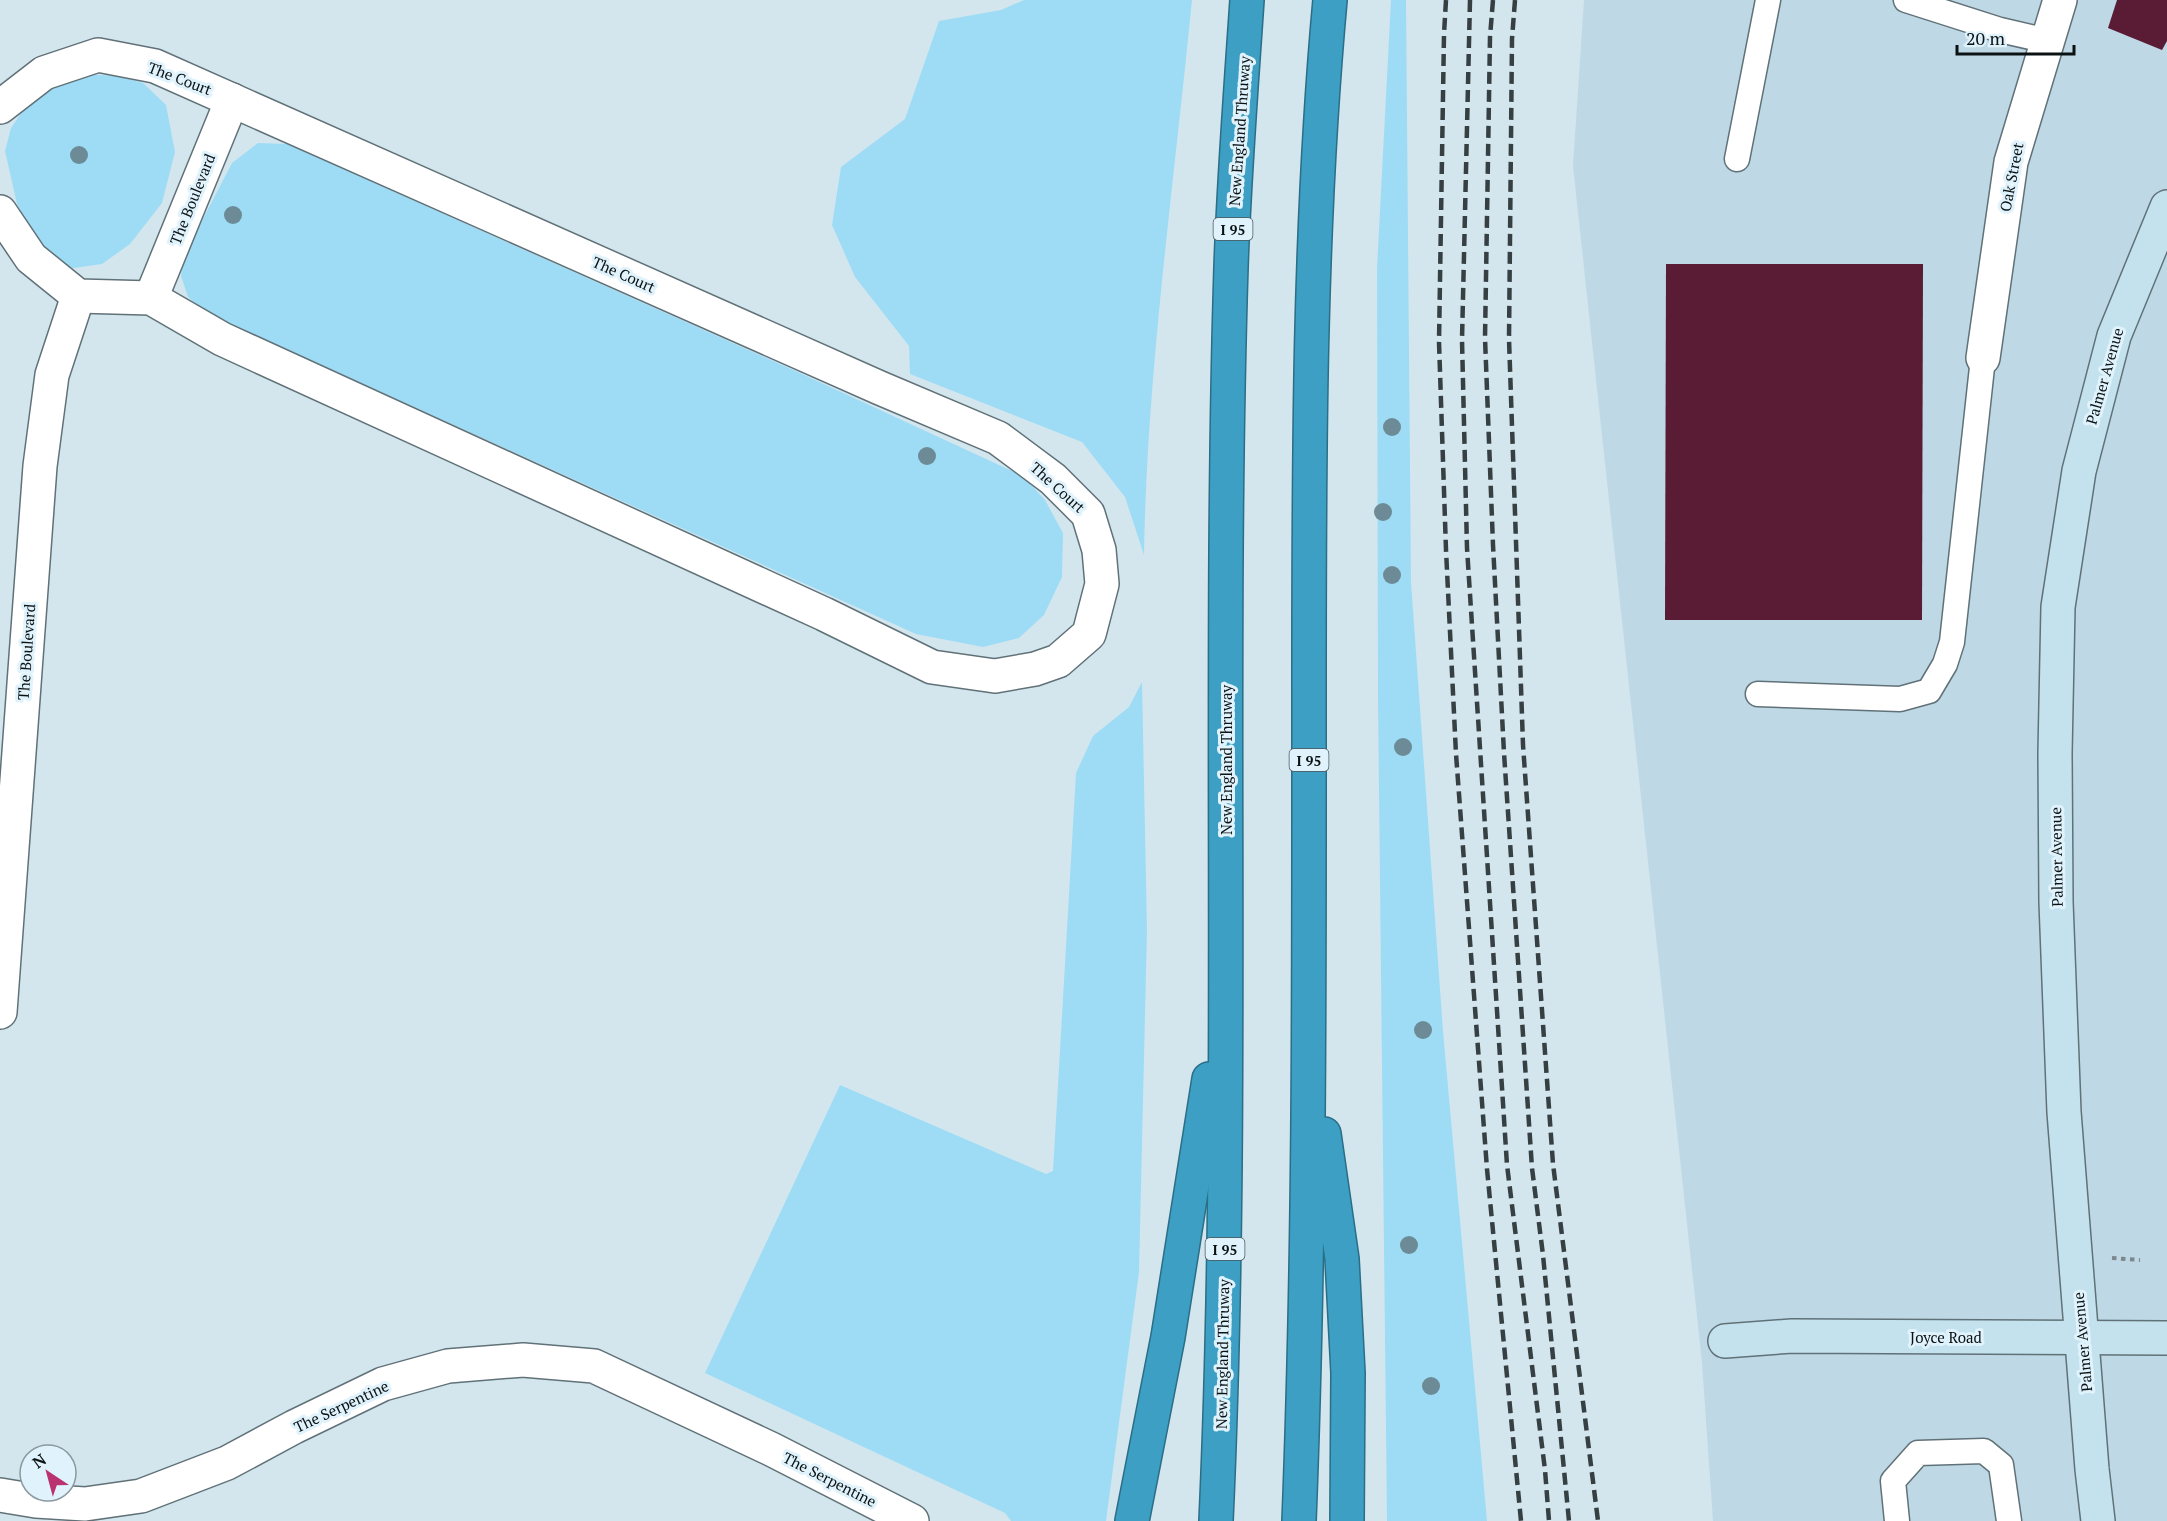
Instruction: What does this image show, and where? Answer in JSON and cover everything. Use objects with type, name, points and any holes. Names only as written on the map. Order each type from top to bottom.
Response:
[{"type":"highway","name":"New England Thruway","points":[[1216,1521],[1222,1405],[1224,1274],[1228,404],[1231,264],[1247,0]]},
{"type":"highway","name":"I 95","points":[[1299,1521],[1305,1379],[1309,1020],[1309,452],[1312,309],[1330,0]]},
{"type":"highway","points":[[1132,1521],[1166,1348],[1226,977]]},
{"type":"highway","points":[[1309,1020],[1342,1259],[1348,1373],[1347,1521]]},
{"type":"street","name":"Oak Street","points":[[1983,358],[2011,162],[2061,0]]},
{"type":"street","name":"The Court","points":[[0,107],[44,73],[98,56],[155,66],[880,388],[998,438],[1053,479],[1088,514],[1099,550],[1102,584],[1089,634],[1058,661],[1035,669],[995,676],[932,667],[824,614],[222,339],[151,298],[78,296]]},
{"type":"street","name":"The Boulevard","points":[[151,298],[232,100]]},
{"type":"street","name":"Palmer Avenue","points":[[2098,1521],[2064,1112],[2056,902],[2055,753],[2058,607],[2079,471],[2114,336],[2167,207]]},
{"type":"street","points":[[0,212],[31,258],[78,296]]},
{"type":"street","name":"The Boulevard","points":[[0,1012],[40,466],[52,375],[78,296]]},
{"type":"street","name":"Joyce Road","points":[[1725,1341],[1792,1336],[2167,1338]]},
{"type":"street","name":"The Serpentine","points":[[0,1495],[36,1501],[85,1504],[141,1496],[227,1463],[294,1426],[383,1384],[448,1366],[523,1360],[594,1366],[771,1449],[912,1521]]},
{"type":"lane","points":[[1737,159],[1768,0]]},
{"type":"lane","points":[[1906,0],[2000,30],[2048,41]]},
{"type":"lane","points":[[1758,694],[1900,699],[1929,691],[1945,664],[1952,642],[1983,358]]},
{"type":"lane","points":[[1897,1521],[1893,1481],[1918,1453],[1984,1451],[2001,1465],[2009,1521]]},
{"type":"path","points":[[2112,1258],[2140,1260]]},
{"type":"shaded area","points":[[1024,0],[1192,0],[1162,278],[1150,416],[1144,555],[1125,497],[1082,442],[910,374],[909,346],[855,277],[832,225],[841,167],[905,119],[939,21],[1001,10]]},
{"type":"shaded area","points":[[1391,0],[1406,0],[1411,582],[1443,1031],[1487,1521],[1387,1521],[1378,700],[1377,268]]},
{"type":"shaded area","points":[[1584,0],[2167,0],[2167,1521],[1713,1521],[1702,1363],[1573,166]]},
{"type":"shaded area","points":[[81,74],[119,76],[143,83],[166,105],[175,152],[162,203],[130,244],[102,264],[67,269],[40,247],[17,204],[5,151],[11,128],[32,97]]},
{"type":"shaded area","points":[[258,143],[287,144],[800,373],[1023,476],[1045,500],[1063,533],[1062,577],[1044,615],[1019,638],[983,647],[916,634],[208,314],[188,297],[181,276],[184,255],[232,163]]},
{"type":"shaded area","points":[[1142,682],[1147,930],[1139,1272],[1106,1521],[1011,1521],[1005,1513],[705,1373],[840,1085],[1046,1174],[1053,1171],[1076,773],[1093,736],[1129,707]]},
{"type":"building","points":[[2117,0],[2167,0],[2167,41],[2162,50],[2108,28]]},
{"type":"building","points":[[1666,264],[1923,264],[1922,620],[1665,620]]},
{"type":"railway","points":[[1446,0],[1439,342],[1456,754],[1487,1169],[1521,1521]]},
{"type":"railway","points":[[1470,0],[1462,340],[1467,548],[1507,1165],[1545,1470],[1549,1521]]},
{"type":"railway","points":[[1493,0],[1490,37],[1485,338],[1493,545],[1504,753],[1532,1168],[1543,1255],[1569,1521]]},
{"type":"railway","points":[[1515,0],[1512,39],[1509,339],[1523,745],[1553,1164],[1598,1521]]}]
